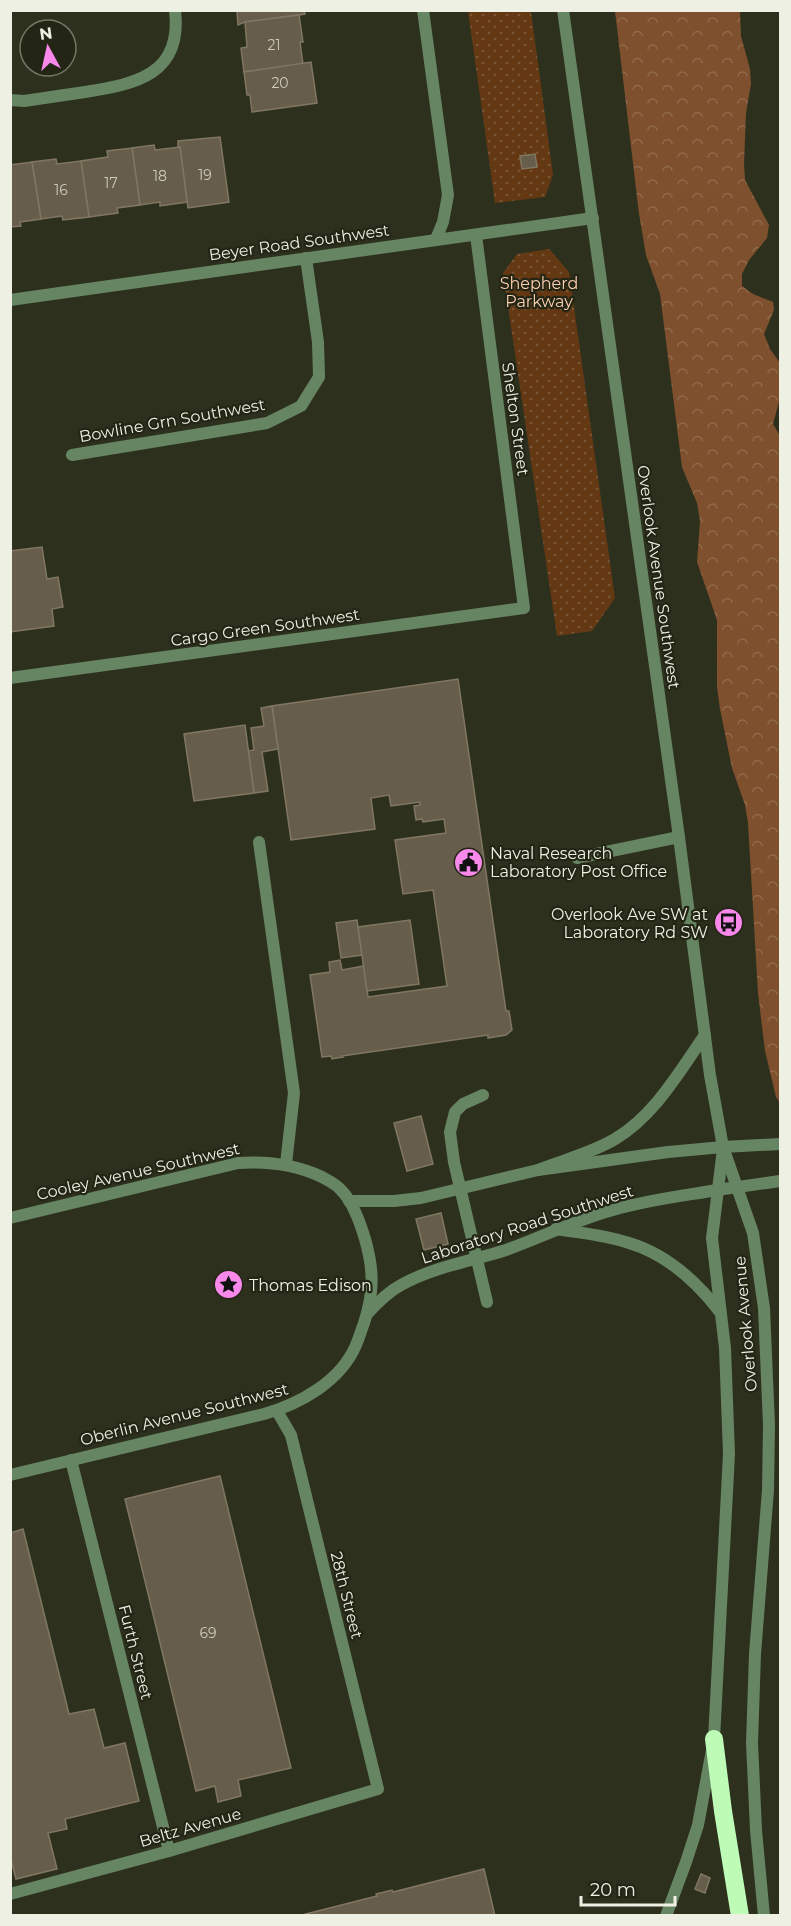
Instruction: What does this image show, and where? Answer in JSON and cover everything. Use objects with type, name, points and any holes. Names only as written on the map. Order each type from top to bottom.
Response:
[{"type":"highway","points":[[714,1738],[740,1916]]},
{"type":"street","points":[[10,100],[24,101],[118,87],[146,77],[158,68],[168,55],[176,32],[175,10]]},
{"type":"street","points":[[423,10],[448,195],[443,222],[436,239]]},
{"type":"street","name":"Overlook Avenue Southwest","points":[[563,10],[705,1035],[723,1147]]},
{"type":"street","name":"Beyer Road Southwest","points":[[10,300],[592,218]]},
{"type":"street","name":"Shelton Street","points":[[476,235],[524,608]]},
{"type":"street","name":"Bowline Grn Southwest","points":[[72,455],[267,423],[302,406],[319,377],[318,342],[306,258]]},
{"type":"street","name":"Cargo Green Southwest","points":[[10,678],[524,608]]},
{"type":"street","points":[[577,858],[679,837]]},
{"type":"street","points":[[259,842],[294,1094],[286,1164]]},
{"type":"street","points":[[538,1170],[614,1140],[627,1130],[653,1106],[668,1088],[705,1035]]},
{"type":"street","points":[[483,1095],[463,1104],[455,1112],[450,1132],[460,1188],[487,1302]]},
{"type":"street","name":"Laboratory Road Southwest","points":[[349,1201],[407,1200],[538,1170],[668,1152],[780,1144]]},
{"type":"street","name":"Overlook Avenue","points":[[723,1147],[753,1233],[764,1308],[768,1490],[755,1654],[752,1743],[754,1811],[764,1916]]},
{"type":"street","name":"Overlook Avenue","points":[[666,1916],[698,1826],[714,1738],[729,1454],[725,1348],[712,1238],[723,1147]]},
{"type":"street","name":"Cooley Avenue Southwest","points":[[10,1218],[238,1162],[262,1161],[286,1164],[310,1171],[341,1189],[361,1227],[369,1252]]},
{"type":"street","name":"Laboratory Road Southwest","points":[[367,1314],[389,1293],[412,1279],[506,1250],[556,1229],[613,1210],[717,1190],[780,1181]]},
{"type":"street","points":[[556,1229],[619,1240],[643,1247],[687,1276],[722,1314]]},
{"type":"street","name":"Oberlin Avenue Southwest","points":[[10,1475],[277,1411],[302,1401],[342,1367],[356,1345],[372,1297],[369,1252]]},
{"type":"street","name":"28th Street","points":[[277,1411],[291,1435],[378,1790]]},
{"type":"street","name":"Furth Street","points":[[71,1460],[170,1851]]},
{"type":"street","name":"Beltz Avenue","points":[[10,1894],[170,1851],[378,1790]]},
{"type":"green space","points":[[468,11],[531,11],[553,175],[545,197],[495,203]]},
{"type":"green space","points":[[615,11],[740,11],[741,36],[750,69],[751,84],[746,113],[745,180],[769,225],[767,238],[749,260],[742,274],[742,286],[753,294],[773,302],[774,310],[764,334],[770,349],[780,363],[780,398],[773,424],[780,436],[780,1103],[776,1097],[765,1051],[758,993],[748,823],[745,805],[732,768],[720,709],[717,687],[717,620],[697,562],[700,521],[697,503],[682,467],[660,294],[646,255],[639,214]]},
{"type":"green space","name":"Shepherd Parkway","points":[[549,249],[569,272],[615,598],[592,631],[557,636],[503,273],[517,254]]},
{"type":"building","points":[[237,10],[304,10],[305,14],[245,22],[238,25]]},
{"type":"building","points":[[299,15],[303,64],[244,72],[241,48],[247,47],[245,22]]},
{"type":"building","points":[[311,62],[317,103],[252,112],[244,72]]},
{"type":"building","points":[[220,137],[229,202],[188,208],[178,141]]},
{"type":"building","points":[[154,145],[155,150],[180,147],[187,202],[160,206],[160,202],[140,205],[132,148]]},
{"type":"building","points":[[132,148],[140,205],[117,208],[118,213],[89,217],[81,161],[108,157],[107,151]]},
{"type":"building","points":[[535,154],[537,167],[522,169],[520,156]]},
{"type":"building","points":[[56,159],[57,164],[81,161],[89,217],[63,220],[62,216],[41,219],[32,162]]},
{"type":"building","points":[[32,162],[41,219],[20,222],[21,226],[10,227],[10,165]]},
{"type":"building","points":[[42,547],[47,579],[58,577],[63,607],[52,609],[54,626],[10,632],[10,551]]},
{"type":"building","points":[[458,679],[506,1011],[509,1011],[512,1030],[506,1035],[488,1038],[488,1035],[332,1059],[331,1056],[322,1057],[310,975],[330,972],[329,962],[340,960],[342,970],[364,966],[368,997],[447,986],[433,890],[403,894],[395,840],[446,833],[444,819],[423,822],[422,819],[416,820],[414,806],[420,805],[420,802],[391,806],[389,795],[371,798],[375,829],[291,840],[272,706]]},
{"type":"building","points":[[272,706],[278,749],[262,752],[268,791],[254,793],[248,751],[254,750],[251,728],[264,726],[261,708]]},
{"type":"building","points":[[245,725],[254,793],[194,801],[184,734]]},
{"type":"building","points":[[357,920],[362,955],[341,958],[336,923]]},
{"type":"building","points":[[410,920],[419,984],[367,991],[358,927]]},
{"type":"building","points":[[421,1116],[433,1164],[407,1171],[394,1123]]},
{"type":"building","points":[[441,1213],[448,1244],[424,1250],[416,1219]]},
{"type":"building","points":[[220,1476],[291,1768],[238,1780],[241,1796],[218,1802],[215,1786],[196,1791],[125,1499]]},
{"type":"building","points":[[23,1529],[69,1714],[94,1709],[104,1748],[125,1743],[139,1801],[65,1819],[67,1829],[48,1833],[57,1869],[16,1879],[10,1856],[10,1533]]},
{"type":"building","points":[[484,1869],[495,1916],[298,1916],[377,1896],[376,1894],[392,1890],[393,1892]]},
{"type":"building","points":[[701,1874],[710,1878],[705,1893],[695,1889]]},
{"type":"place","name":"Naval Research Laboratory Post Office","points":[[469,862]]},
{"type":"place","name":"Overlook Ave SW at Laboratory Rd SW","points":[[729,923]]},
{"type":"place","name":"Thomas Edison","points":[[228,1285]]}]
